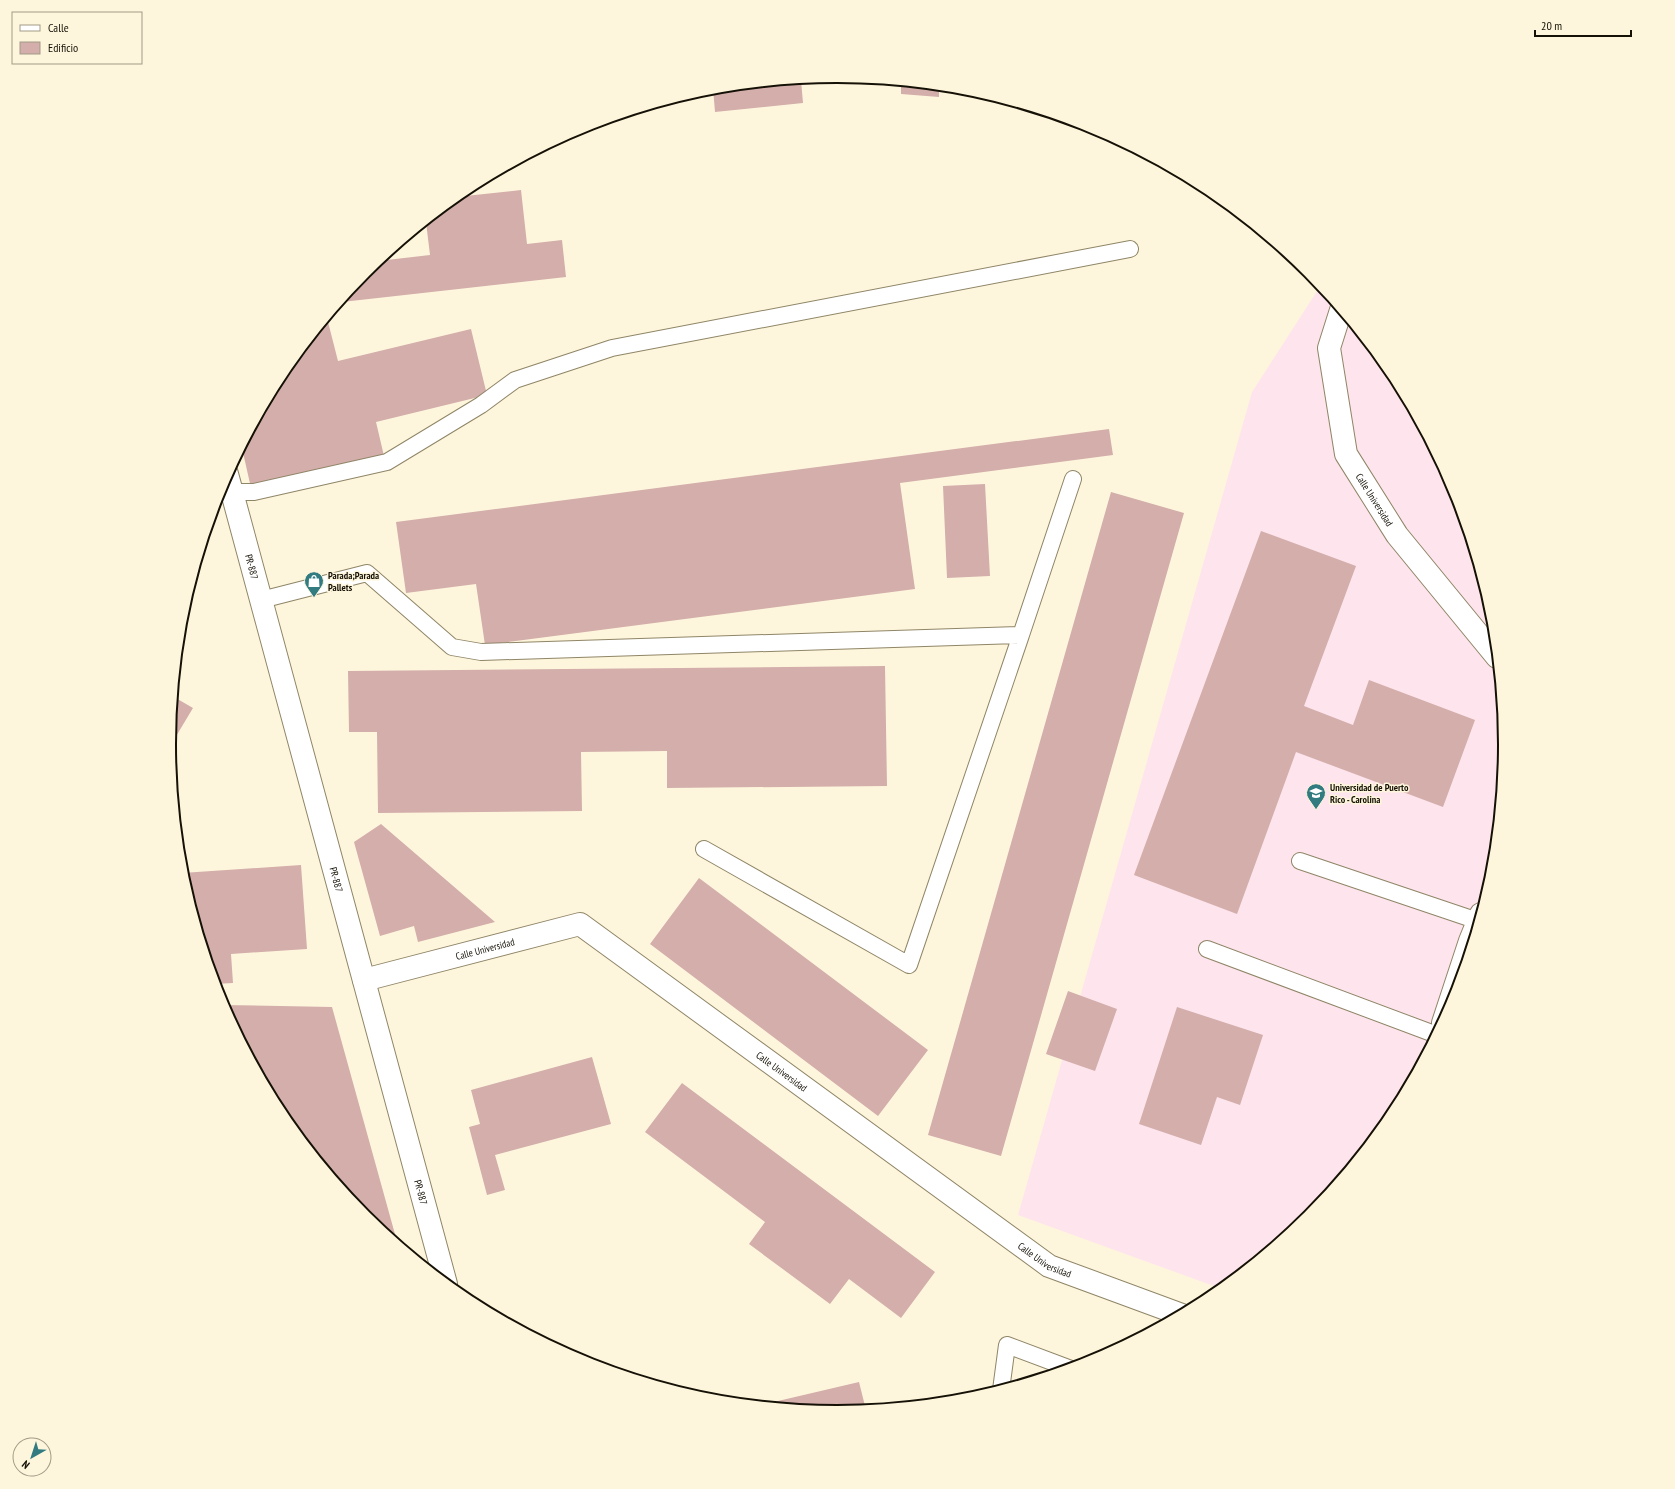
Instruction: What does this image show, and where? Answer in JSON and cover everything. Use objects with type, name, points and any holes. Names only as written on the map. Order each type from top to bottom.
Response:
[{"type":"street","name":"Calle Universidad","points":[[1340,314],[1329,348],[1346,454],[1397,535],[1492,651]]},
{"type":"street","name":"PR-887","points":[[230,483],[444,1275]]},
{"type":"street","name":"Calle Universidad","points":[[364,980],[580,924],[1049,1266],[1176,1312]]},
{"type":"lane","points":[[230,483],[254,492],[387,462],[481,405],[515,380],[612,348],[1130,248]]},
{"type":"lane","points":[[704,849],[909,965],[1073,479]]},
{"type":"lane","points":[[261,600],[367,574],[452,647],[481,652],[1021,635]]},
{"type":"lane","points":[[1300,861],[1476,917]]},
{"type":"lane","points":[[1207,949],[1433,1033]]},
{"type":"lane","points":[[1002,1385],[1007,1345],[1063,1366]]},
{"type":"shaded area","name":"Universidad de Puerto Rico - Carolina","points":[[1318,290],[1335,308],[1388,377],[1431,452],[1449,491],[1464,532],[1476,573],[1486,615],[1498,701],[1498,788],[1486,874],[1464,957],[1449,998],[1431,1037],[1410,1075],[1388,1112],[1335,1181],[1274,1242],[1216,1287],[1018,1215],[1252,392]]},
{"type":"building","points":[[801,84],[803,103],[715,112],[714,95],[751,89]]},
{"type":"building","points":[[901,86],[939,91],[939,97],[901,94]]},
{"type":"building","points":[[521,190],[527,244],[562,240],[566,277],[346,302],[388,260],[430,255],[427,227],[468,196]]},
{"type":"building","points":[[328,323],[338,361],[471,329],[487,395],[376,422],[384,456],[251,488],[244,452],[287,377]]},
{"type":"building","points":[[1109,429],[1113,455],[900,483],[915,589],[485,645],[476,584],[406,593],[396,522]]},
{"type":"building","points":[[985,484],[990,576],[947,578],[943,486]]},
{"type":"building","points":[[1111,492],[1184,513],[1001,1156],[928,1135]]},
{"type":"building","points":[[1261,531],[1356,566],[1304,706],[1353,725],[1369,680],[1475,720],[1443,807],[1296,752],[1237,914],[1134,875]]},
{"type":"building","points":[[885,666],[887,786],[667,788],[667,751],[581,752],[582,811],[378,813],[377,732],[349,732],[348,671]]},
{"type":"building","points":[[177,699],[193,708],[176,736]]},
{"type":"building","points":[[381,824],[495,922],[418,942],[414,926],[380,936],[354,842]]},
{"type":"building","points":[[301,865],[307,949],[231,954],[233,983],[221,984],[199,916],[189,873]]},
{"type":"building","points":[[699,878],[928,1050],[878,1116],[650,944]]},
{"type":"building","points":[[1068,991],[1117,1009],[1095,1071],[1046,1054]]},
{"type":"building","points":[[229,1005],[332,1007],[396,1237],[340,1181],[287,1112],[244,1037]]},
{"type":"building","points":[[1177,1007],[1263,1035],[1240,1105],[1217,1097],[1201,1145],[1139,1124]]},
{"type":"building","points":[[592,1057],[611,1124],[495,1155],[505,1190],[487,1195],[469,1127],[480,1124],[471,1090]]},
{"type":"building","points":[[682,1083],[935,1272],[901,1318],[849,1279],[830,1304],[749,1244],[765,1222],[645,1132]]},
{"type":"building","points":[[859,1382],[865,1405],[794,1405],[772,1402]]},
{"type":"place","name":"Parada;Parada Pallets","points":[[314,598]]},
{"type":"place","name":"Universidad de Puerto Rico - Carolina","points":[[1316,810]]}]
